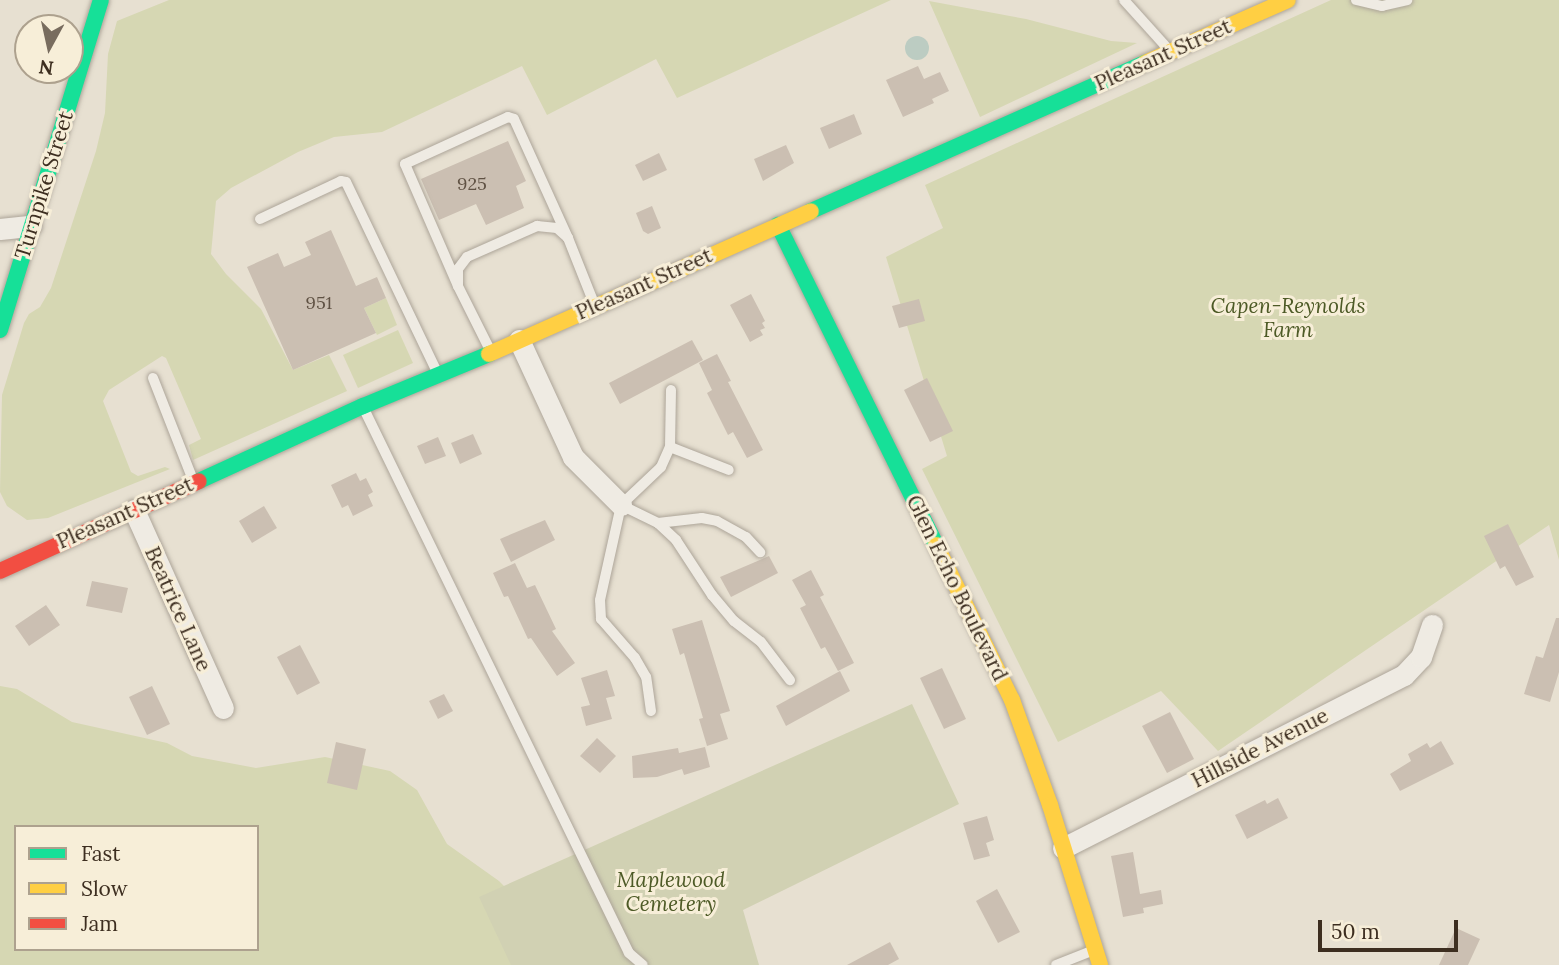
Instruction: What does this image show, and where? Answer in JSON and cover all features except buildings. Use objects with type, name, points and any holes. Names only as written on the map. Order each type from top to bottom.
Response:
[{"type":"main road","name":"Turnpike Street","points":[[0,330],[101,0]]},
{"type":"main road","name":"Pleasant Street","points":[[0,570],[363,406],[491,353],[1288,0]]},
{"type":"main road","name":"Glen Echo Boulevard","points":[[778,225],[1001,675],[1036,761],[1097,958]]},
{"type":"street","points":[[0,229],[31,226]]},
{"type":"street","points":[[519,340],[573,457],[621,505]]},
{"type":"street","name":"Beatrice Lane","points":[[134,509],[223,709]]},
{"type":"street","name":"Hillside Avenue","points":[[1063,848],[1404,674],[1420,657],[1432,625]]},
{"type":"lane","points":[[1124,0],[1171,51]]},
{"type":"lane","points":[[1356,0],[1382,6],[1407,0]]},
{"type":"lane","points":[[491,353],[458,286],[405,164],[508,117],[514,119],[596,306]]},
{"type":"lane","points":[[260,219],[341,181],[346,182],[438,375]]},
{"type":"lane","points":[[458,286],[461,262],[526,231],[550,226],[568,238]]},
{"type":"lane","points":[[153,379],[194,483]]},
{"type":"lane","points":[[651,711],[646,677],[635,658],[601,619],[604,573],[621,505],[661,467],[670,447],[671,390]]},
{"type":"lane","points":[[363,406],[628,959],[643,965]]},
{"type":"lane","points":[[670,447],[729,470]]},
{"type":"lane","points":[[621,505],[658,523],[676,540],[712,595],[734,621],[761,642],[790,680]]},
{"type":"lane","points":[[658,523],[702,517],[717,521],[746,537],[760,552]]},
{"type":"lane","points":[[1056,965],[1097,958]]},
{"type":"green space","points":[[169,0],[891,0],[677,98],[656,59],[547,115],[522,66],[382,132],[334,137],[298,152],[231,188],[216,201],[211,254],[226,274],[261,309],[293,370],[329,355],[347,391],[193,460],[189,445],[201,439],[166,358],[162,356],[109,390],[103,401],[131,472],[138,476],[165,467],[170,469],[48,518],[27,520],[7,506],[0,492],[2,395],[24,323],[29,314],[40,307],[51,288],[96,151],[105,113],[108,54],[117,21]]},
{"type":"green space","name":"Capen-Reynolds Farm","points":[[1331,0],[1559,0],[1559,560],[1549,525],[1218,751],[1161,691],[1058,742],[922,469],[947,456],[886,257],[943,228],[925,185]]},
{"type":"green space","points":[[929,1],[1026,19],[1111,41],[1137,43],[980,117]]},
{"type":"green space","points":[[386,298],[397,325],[377,335],[364,308]]},
{"type":"green space","points":[[398,330],[413,363],[358,388],[343,355]]},
{"type":"green space","points":[[0,686],[17,689],[72,722],[167,743],[192,756],[256,768],[325,757],[390,771],[417,790],[447,844],[499,881],[523,905],[541,965],[0,965]]},
{"type":"green space","name":"Maplewood Cemetery","points":[[912,704],[959,804],[743,910],[759,965],[511,965],[479,897]]},
{"type":"shaded area","points":[[917,36],[926,39],[929,48],[926,57],[917,60],[908,57],[905,48],[908,39]]},
{"type":"traffic: fast","points":[[0,330],[101,0]]},
{"type":"traffic: fast","points":[[811,211],[1145,63]]},
{"type":"traffic: fast","points":[[778,225],[936,545]]},
{"type":"traffic: fast","points":[[199,481],[363,406],[489,354]]},
{"type":"traffic: slow","points":[[1145,63],[1288,0]]},
{"type":"traffic: slow","points":[[489,354],[811,211]]},
{"type":"traffic: slow","points":[[936,545],[1012,700],[1050,805],[1100,965]]},
{"type":"traffic: jam","points":[[0,571],[199,481]]}]
